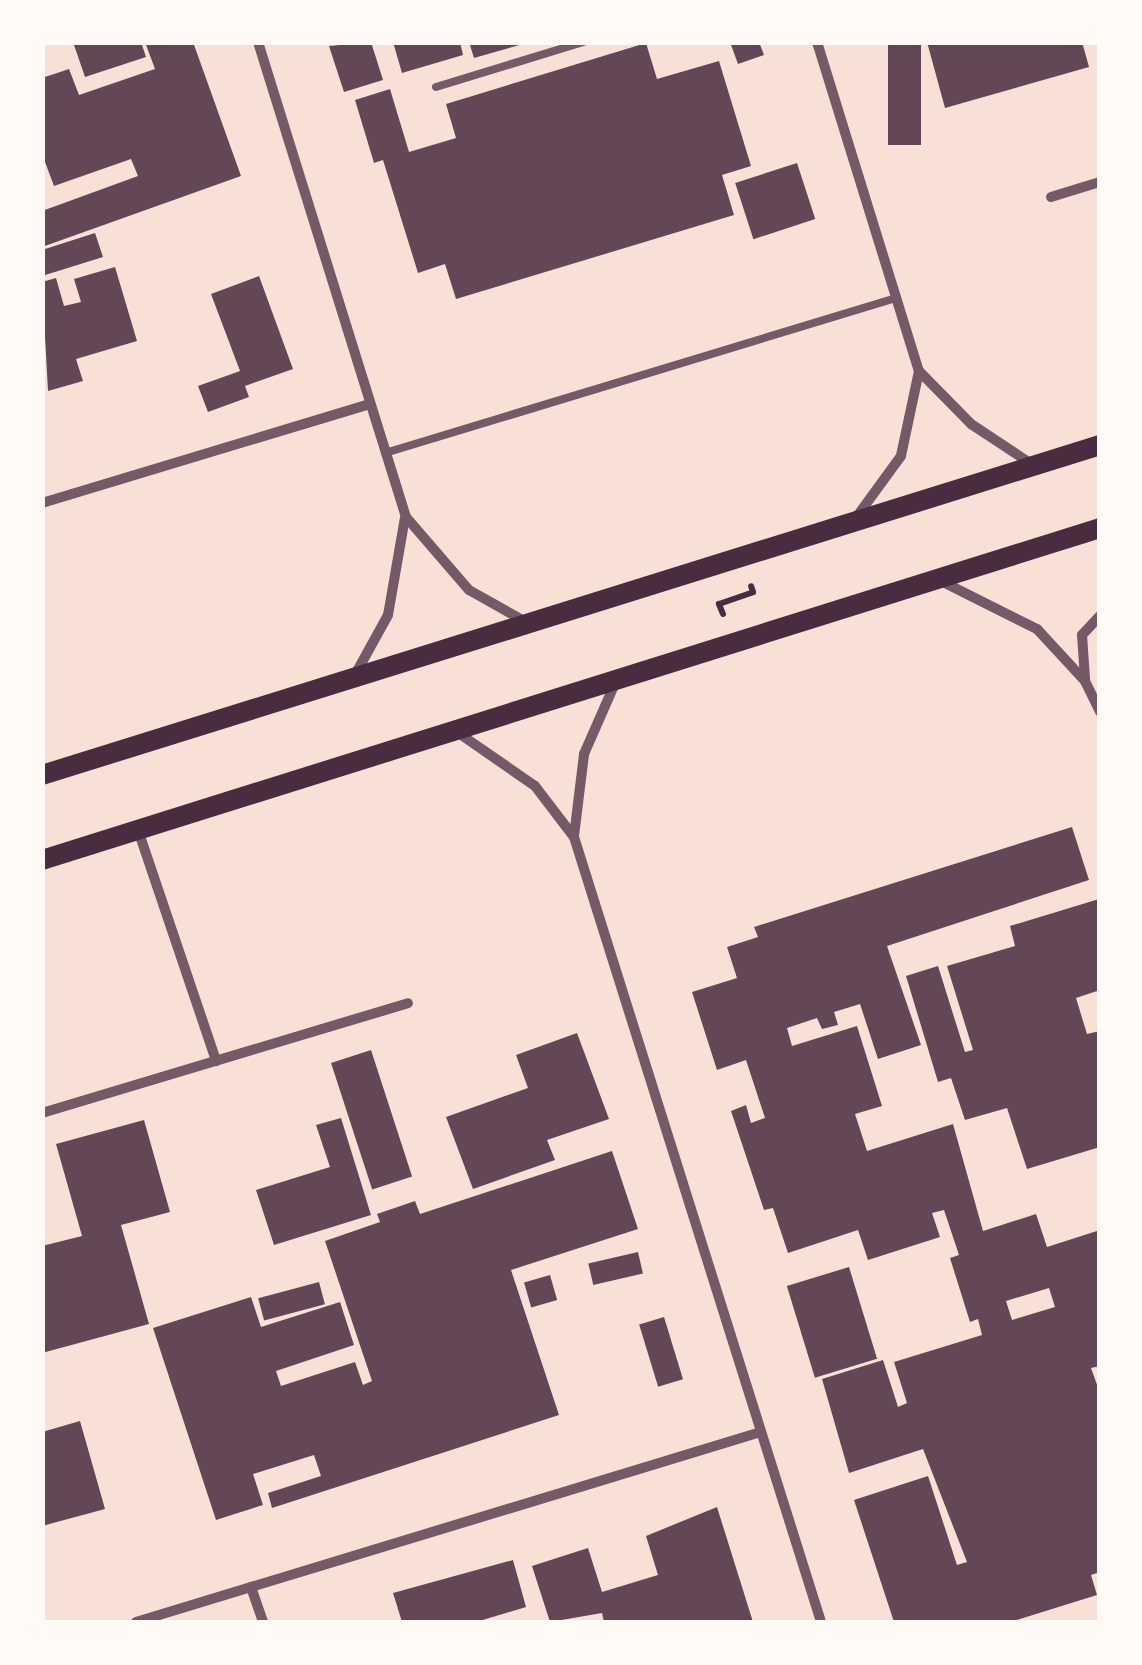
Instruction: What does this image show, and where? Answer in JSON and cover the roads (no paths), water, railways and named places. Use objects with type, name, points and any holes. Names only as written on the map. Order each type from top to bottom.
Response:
[{"type":"main road","points":[[42,776],[356,673],[1100,445]]},
{"type":"main road","points":[[42,860],[1100,528]]},
{"type":"street","points":[[258,42],[406,517],[468,590],[525,622]]},
{"type":"street","points":[[817,42],[918,371],[901,456],[849,525]]},
{"type":"street","points":[[1051,197],[1100,182]]},
{"type":"street","points":[[918,371],[971,424],[1033,466]]},
{"type":"street","points":[[42,503],[370,404]]},
{"type":"street","points":[[356,673],[388,615],[406,517]]},
{"type":"street","points":[[938,580],[1036,629],[1086,681]]},
{"type":"street","points":[[1100,616],[1082,635],[1086,681],[1100,712]]},
{"type":"street","points":[[574,837],[584,754],[617,679]]},
{"type":"street","points":[[456,732],[523,775],[574,837],[822,1622]]},
{"type":"street","points":[[138,830],[216,1061]]},
{"type":"street","points":[[42,1113],[408,1004]]},
{"type":"street","points":[[136,1622],[762,1432]]},
{"type":"street","points":[[252,1587],[262,1622]]},
{"type":"lane","points":[[436,87],[583,42]]},
{"type":"lane","points":[[385,453],[896,298]]}]
